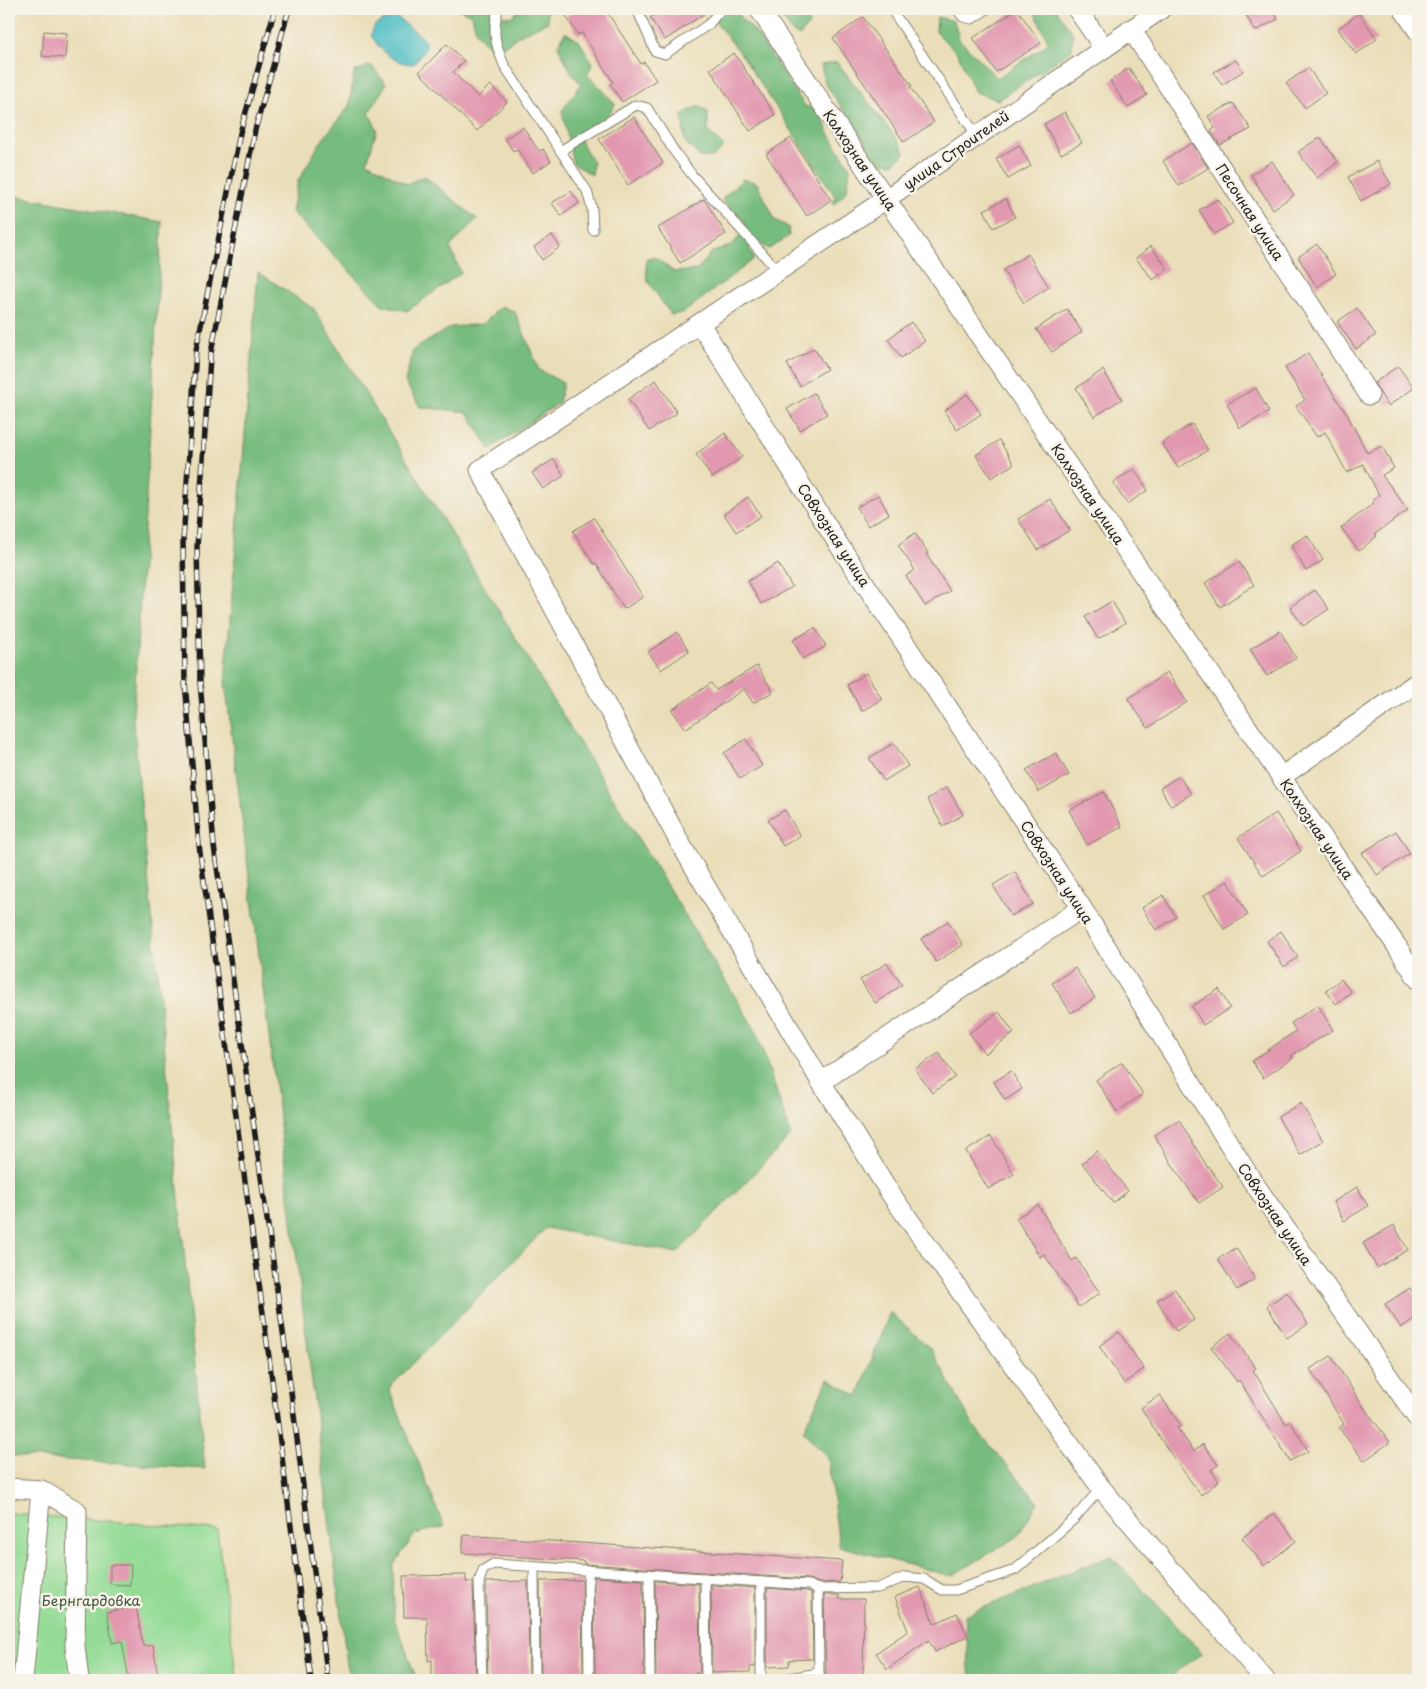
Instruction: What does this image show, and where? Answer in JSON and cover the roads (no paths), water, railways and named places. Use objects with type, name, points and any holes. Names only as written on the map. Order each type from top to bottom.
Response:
[{"type":"street","name":"Колхозная улица","points":[[759,9],[886,199],[1418,979]]},
{"type":"street","points":[[1078,9],[1104,48]]},
{"type":"street","name":"улица Строителей","points":[[822,1082],[680,843],[480,470],[886,199],[1161,9]]},
{"type":"street","points":[[1403,9],[1418,31]]},
{"type":"street","name":"Песочная улица","points":[[1131,29],[1369,395]]},
{"type":"street","name":"Совхозная улица","points":[[700,324],[838,542],[1082,908],[1251,1179],[1418,1419]]},
{"type":"street","points":[[1281,777],[1418,682]]},
{"type":"street","points":[[1082,908],[822,1082],[892,1196],[1100,1488],[1265,1680]]},
{"type":"street","points":[[9,1488],[41,1490],[77,1511],[75,1646],[79,1680]]},
{"type":"street","points":[[23,1680],[41,1490]]},
{"type":"lane","points":[[498,9],[495,20],[495,42],[504,65],[587,191],[592,209],[592,230]]},
{"type":"lane","points":[[637,9],[655,51],[664,54],[709,24],[720,9]]},
{"type":"lane","points":[[892,9],[977,136]]},
{"type":"lane","points":[[957,9],[962,17],[972,20],[987,9]]},
{"type":"lane","points":[[560,151],[636,105],[647,108],[674,151],[692,174],[778,271]]},
{"type":"lane","points":[[482,1680],[479,1582],[483,1570],[493,1564],[808,1585],[818,1589],[878,1588],[905,1578],[924,1579],[942,1590],[956,1590],[1015,1570],[1074,1519],[1100,1488]]},
{"type":"lane","points":[[534,1567],[535,1680]]},
{"type":"lane","points":[[588,1570],[589,1680]]},
{"type":"lane","points":[[650,1574],[650,1680]]},
{"type":"lane","points":[[705,1578],[706,1680]]},
{"type":"lane","points":[[761,1582],[762,1680]]},
{"type":"lane","points":[[776,1680],[819,1677],[818,1589]]},
{"type":"water","points":[[394,15],[422,37],[427,46],[414,64],[400,62],[389,56],[379,47],[371,35],[375,25]]},
{"type":"railway","points":[[275,9],[240,133],[196,350],[183,541],[185,682],[199,845],[311,1680]]},
{"type":"railway","points":[[289,9],[255,130],[210,358],[197,547],[200,682],[214,846],[286,1353],[328,1680]]},
{"type":"park label","name":"Бернгардовка","points":[[91,1600]]}]
